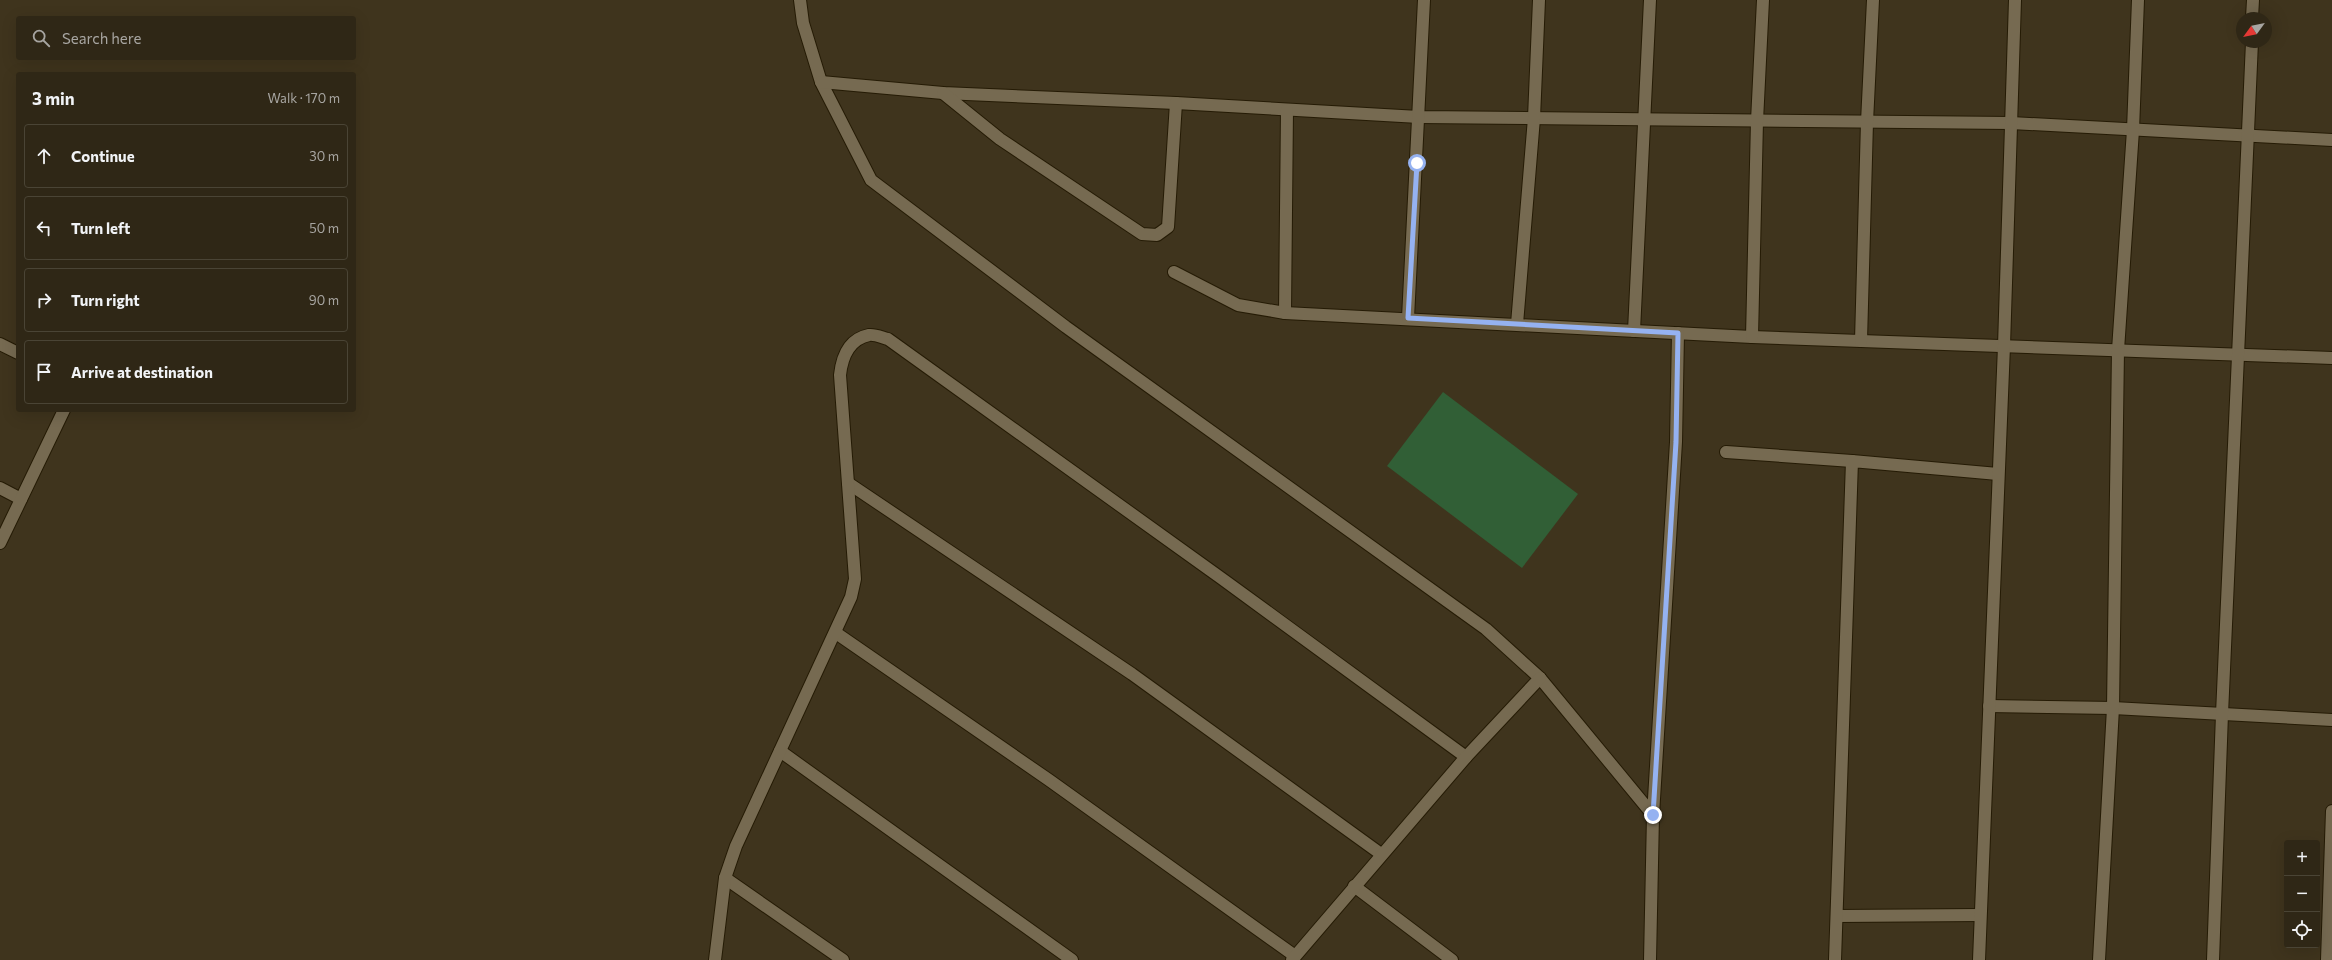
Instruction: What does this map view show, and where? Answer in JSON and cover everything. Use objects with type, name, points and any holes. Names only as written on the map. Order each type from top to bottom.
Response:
[{"type":"street","points":[[800,0],[803,23],[821,82],[871,180],[1066,327],[1486,629],[1540,678],[1653,815]]},
{"type":"street","points":[[1408,318],[1424,0]]},
{"type":"street","points":[[1517,324],[1534,118],[1538,0]]},
{"type":"street","points":[[1634,331],[1650,0]]},
{"type":"street","points":[[1752,337],[1757,121],[1764,0]]},
{"type":"street","points":[[1861,341],[1867,122],[1873,0]]},
{"type":"street","points":[[1978,960],[2004,346],[2015,0]]},
{"type":"street","points":[[2099,960],[2113,708],[2118,350],[2133,130],[2138,0]]},
{"type":"street","points":[[2252,12],[2253,0]]},
{"type":"street","points":[[2213,960],[2222,714],[2252,48]]},
{"type":"street","points":[[821,82],[943,94],[1176,103],[1419,117],[2011,123],[2332,140]]},
{"type":"street","points":[[943,94],[1000,139],[1142,234],[1157,235],[1168,226],[1176,103]]},
{"type":"street","points":[[1285,313],[1287,110]]},
{"type":"street","points":[[1174,272],[1238,305],[1285,313],[1408,318],[1752,337],[2332,358]]},
{"type":"street","points":[[1650,960],[1653,815],[1676,442],[1678,333]]},
{"type":"street","points":[[715,960],[726,878],[736,846],[836,633],[851,597],[855,579],[840,375],[842,360],[847,350],[858,339],[871,334],[888,339],[1221,578],[1466,757]]},
{"type":"street","points":[[0,344],[16,352]]},
{"type":"street","points":[[0,543],[63,412]]},
{"type":"street","points":[[1726,452],[1998,474]]},
{"type":"street","points":[[1835,960],[1852,461]]},
{"type":"street","points":[[848,483],[1132,674],[1381,854]]},
{"type":"street","points":[[0,488],[21,499]]},
{"type":"street","points":[[836,633],[1049,780],[1293,958],[1466,757],[1540,678]]},
{"type":"street","points":[[1989,706],[2113,708],[2332,720]]},
{"type":"street","points":[[780,751],[1072,960]]},
{"type":"street","points":[[2327,960],[2332,811]]},
{"type":"street","points":[[726,878],[843,960]]},
{"type":"street","points":[[1354,886],[1452,960]]},
{"type":"street","points":[[1837,916],[1980,915]]},
{"type":"green space","points":[[1443,392],[1578,494],[1522,568],[1387,466]]},
{"type":"route","points":[[1417,163],[1408,318],[1678,333],[1676,442],[1653,815]]}]
